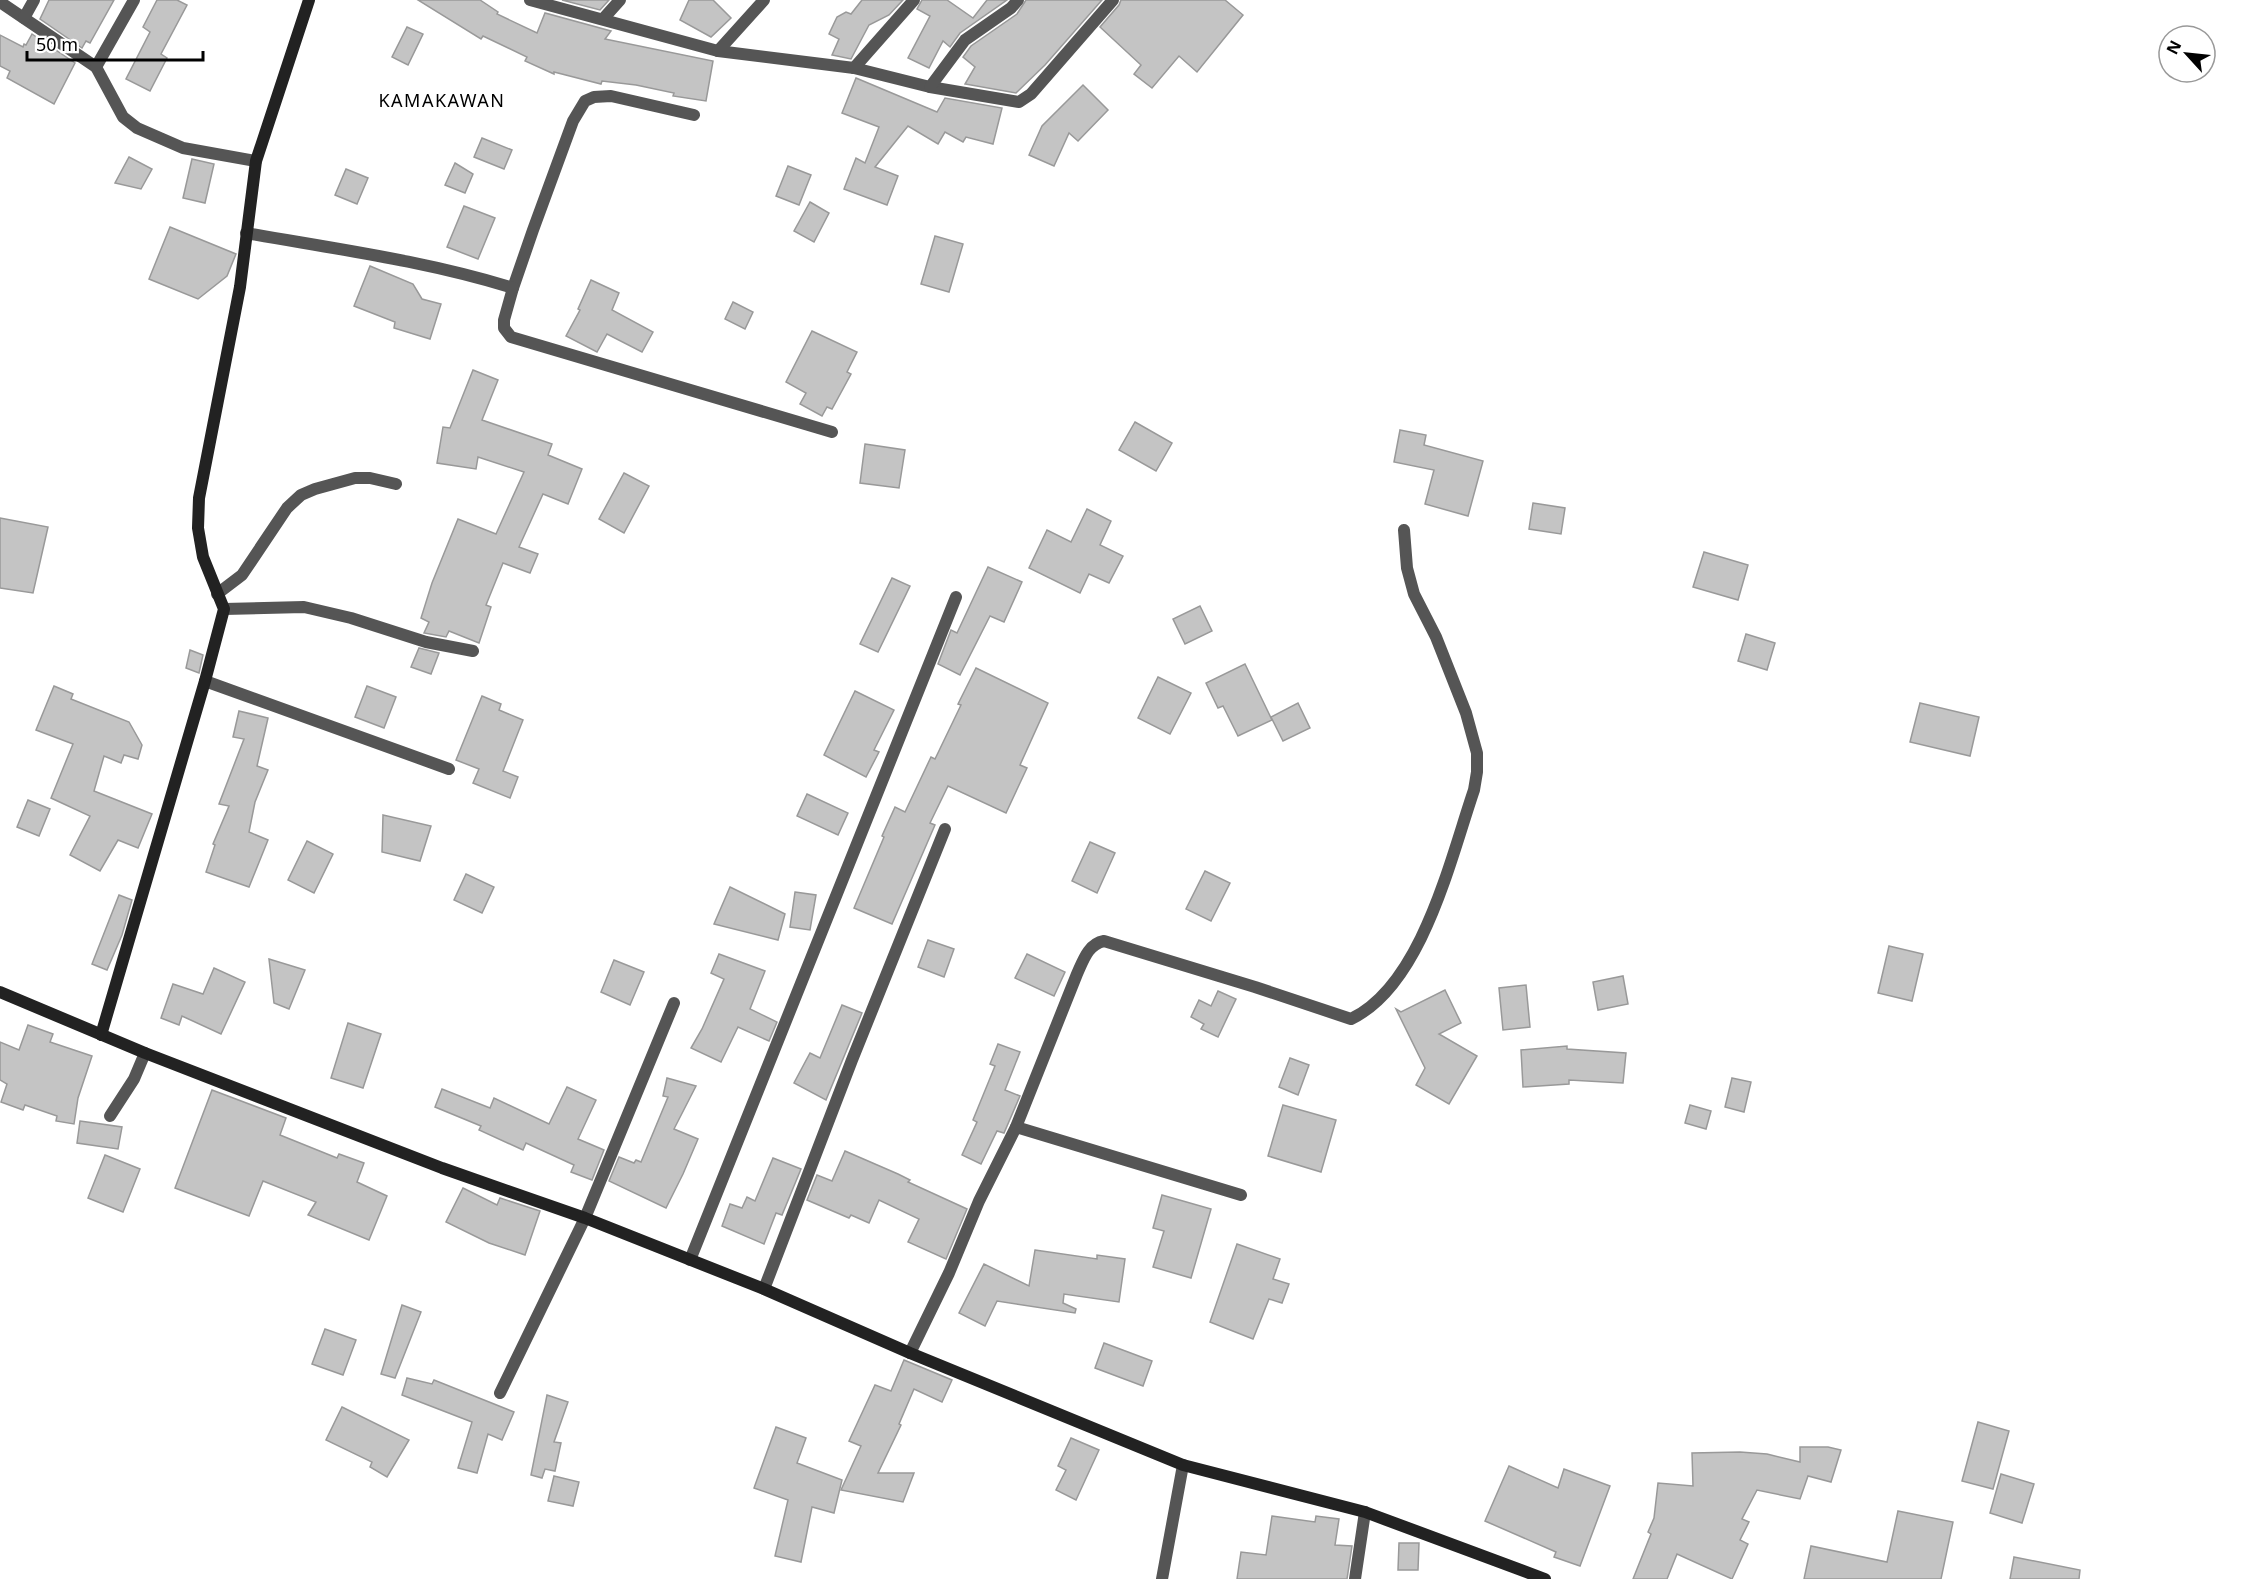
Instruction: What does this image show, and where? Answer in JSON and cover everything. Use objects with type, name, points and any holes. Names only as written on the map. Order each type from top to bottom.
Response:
[{"type":"main road","points":[[101,1035],[206,681],[224,609],[203,557],[198,528],[199,498],[240,287],[256,161],[309,0]]},
{"type":"main road","points":[[0,992],[144,1053],[442,1168],[585,1218],[764,1289],[910,1353],[1183,1465],[1365,1512],[1545,1579]]},
{"type":"street","points":[[24,18],[34,0]]},
{"type":"street","points":[[96,67],[134,0]]},
{"type":"street","points":[[533,0],[718,51],[854,68],[930,87],[1008,102],[1024,100],[1113,0]]},
{"type":"street","points":[[603,19],[620,0]]},
{"type":"street","points":[[718,51],[764,0]]},
{"type":"street","points":[[854,68],[914,0]]},
{"type":"street","points":[[930,87],[965,40],[1011,8],[1018,0]]},
{"type":"street","points":[[0,2],[96,67],[123,117],[137,128],[183,148],[256,161]]},
{"type":"street","points":[[694,115],[611,96],[594,97],[585,101],[573,121],[513,288],[504,328],[511,337],[832,432]]},
{"type":"street","points":[[246,233],[417,263],[470,274],[513,288]]},
{"type":"street","points":[[218,594],[242,575],[287,508],[301,495],[355,478],[370,478],[396,484]]},
{"type":"street","points":[[910,1353],[949,1273],[979,1201],[1016,1127],[1077,974],[1088,951],[1097,942],[1104,941],[1351,1019],[1365,1012],[1382,997],[1400,975],[1429,923],[1474,790],[1477,772],[1477,753],[1466,713],[1436,637],[1414,594],[1407,568],[1404,530]]},
{"type":"street","points":[[690,1260],[956,597]]},
{"type":"street","points":[[224,609],[304,607],[351,618],[426,642],[473,651]]},
{"type":"street","points":[[206,681],[449,769]]},
{"type":"street","points":[[764,1289],[852,1060],[945,829]]},
{"type":"street","points":[[500,1393],[585,1218],[674,1003]]},
{"type":"street","points":[[111,1116],[134,1078],[144,1053]]},
{"type":"street","points":[[1016,1127],[1241,1195]]},
{"type":"street","points":[[1162,1579],[1183,1465]]},
{"type":"street","points":[[1355,1579],[1365,1512]]},
{"type":"building","points":[[49,0],[114,0],[90,43],[86,41],[82,48],[40,19]]},
{"type":"building","points":[[157,0],[177,0],[187,5],[161,54],[167,58],[150,91],[126,79],[150,32],[143,27]]},
{"type":"building","points":[[418,0],[480,0],[498,12],[497,14],[537,33],[545,13],[611,31],[605,39],[713,61],[706,101],[673,96],[674,93],[636,85],[602,81],[601,84],[554,72],[554,74],[525,61],[527,57],[483,36],[481,39]]},
{"type":"building","points":[[562,0],[609,0],[600,10]]},
{"type":"building","points":[[689,0],[713,0],[731,18],[711,37],[680,20]]},
{"type":"building","points":[[862,0],[903,0],[889,15],[869,25],[851,59],[832,55],[839,39],[829,34],[837,17],[846,12],[851,14]]},
{"type":"building","points":[[922,0],[947,0],[973,18],[987,0],[1007,0],[960,33],[950,47],[943,41],[929,68],[908,58],[930,16],[917,9]]},
{"type":"building","points":[[1026,0],[1102,0],[1045,65],[1016,93],[965,84],[975,67],[963,57],[971,46],[1017,14]]},
{"type":"building","points":[[1121,0],[1225,0],[1243,15],[1197,72],[1179,56],[1152,88],[1134,74],[1141,65],[1100,27]]},
{"type":"building","points":[[407,27],[423,34],[408,65],[392,57]]},
{"type":"building","points":[[32,34],[75,63],[54,104],[7,78],[10,71],[0,66],[0,35],[23,47]]},
{"type":"building","points":[[856,78],[937,112],[945,98],[1002,108],[993,144],[966,137],[963,142],[945,132],[938,144],[908,126],[875,167],[898,176],[887,205],[844,189],[856,158],[865,163],[879,127],[842,113]]},
{"type":"building","points":[[1083,85],[1108,110],[1078,141],[1069,133],[1054,166],[1029,155],[1042,126]]},
{"type":"building","points":[[482,138],[512,150],[504,169],[474,157]]},
{"type":"building","points":[[129,157],[152,169],[141,189],[115,183]]},
{"type":"building","points":[[192,159],[214,164],[205,203],[183,198]]},
{"type":"building","points":[[455,163],[473,174],[465,193],[445,185]]},
{"type":"building","points":[[788,166],[811,175],[799,205],[776,196]]},
{"type":"building","points":[[346,169],[368,178],[357,204],[335,195]]},
{"type":"building","points":[[810,202],[829,213],[814,242],[794,231]]},
{"type":"building","points":[[464,206],[495,218],[478,259],[447,247]]},
{"type":"building","points":[[170,227],[236,254],[227,276],[198,299],[149,279]]},
{"type":"building","points":[[935,236],[963,244],[949,292],[921,284]]},
{"type":"building","points":[[370,266],[413,284],[422,299],[441,304],[430,339],[394,328],[395,322],[354,306]]},
{"type":"building","points":[[591,280],[619,293],[612,310],[653,332],[642,352],[607,334],[597,352],[566,336],[580,310],[578,309]]},
{"type":"building","points":[[733,302],[753,312],[745,329],[725,319]]},
{"type":"building","points":[[812,331],[857,352],[847,372],[851,374],[832,409],[827,407],[822,416],[800,404],[806,393],[786,382]]},
{"type":"building","points":[[473,370],[498,380],[482,420],[552,444],[548,455],[582,469],[568,504],[543,494],[519,547],[538,554],[530,573],[503,563],[486,605],[491,607],[479,643],[449,631],[446,637],[424,633],[429,622],[421,618],[432,583],[458,519],[496,534],[524,472],[478,457],[476,469],[437,463],[443,427],[450,428]]},
{"type":"building","points":[[1135,422],[1172,443],[1156,471],[1119,450]]},
{"type":"building","points":[[1400,430],[1426,435],[1424,445],[1483,461],[1468,516],[1425,504],[1434,470],[1394,462]]},
{"type":"building","points":[[865,444],[905,450],[899,488],[860,483]]},
{"type":"building","points":[[624,473],[649,486],[624,533],[599,519]]},
{"type":"building","points":[[1533,503],[1565,508],[1561,534],[1529,529]]},
{"type":"building","points":[[1087,509],[1111,521],[1100,545],[1123,556],[1109,583],[1089,574],[1080,593],[1029,568],[1047,530],[1071,542]]},
{"type":"building","points":[[0,518],[48,527],[33,593],[0,588]]},
{"type":"building","points":[[1704,552],[1748,565],[1738,600],[1693,587]]},
{"type":"building","points":[[988,567],[1022,582],[1004,622],[990,616],[960,675],[938,664],[951,630],[957,633]]},
{"type":"building","points":[[892,578],[910,586],[878,652],[860,644]]},
{"type":"building","points":[[1200,606],[1212,631],[1185,644],[1173,619]]},
{"type":"building","points":[[1746,634],[1775,643],[1767,670],[1738,661]]},
{"type":"building","points":[[419,648],[439,653],[431,674],[411,667]]},
{"type":"building","points":[[190,650],[203,655],[199,673],[186,668]]},
{"type":"building","points":[[1245,664],[1272,720],[1238,736],[1223,706],[1218,708],[1206,683]]},
{"type":"building","points":[[976,668],[1048,703],[1020,765],[1027,768],[1006,813],[948,786],[930,823],[935,825],[892,924],[854,908],[895,807],[905,812],[931,757],[935,759]]},
{"type":"building","points":[[1158,677],[1191,693],[1170,734],[1138,718]]},
{"type":"building","points":[[54,686],[73,694],[71,699],[129,722],[142,745],[138,759],[124,755],[121,763],[104,756],[94,791],[152,814],[138,848],[118,840],[100,871],[70,855],[90,816],[51,798],[73,744],[36,730]]},
{"type":"building","points":[[367,686],[396,697],[384,728],[355,717]]},
{"type":"building","points":[[855,691],[894,710],[874,750],[879,752],[866,777],[824,755]]},
{"type":"building","points":[[482,696],[501,704],[499,710],[523,720],[503,771],[518,777],[510,798],[473,783],[479,769],[456,760]]},
{"type":"building","points":[[1298,703],[1310,728],[1283,741],[1271,717]]},
{"type":"building","points":[[1920,703],[1979,717],[1970,756],[1910,742]]},
{"type":"building","points":[[239,711],[268,718],[257,766],[268,770],[255,802],[249,832],[268,840],[249,887],[206,872],[215,845],[213,844],[229,806],[219,804],[244,739],[233,737]]},
{"type":"building","points":[[807,794],[848,813],[838,835],[797,816]]},
{"type":"building","points":[[28,800],[50,809],[39,836],[17,827]]},
{"type":"building","points":[[383,815],[431,826],[420,861],[382,852]]},
{"type":"building","points":[[307,841],[333,854],[314,893],[288,880]]},
{"type":"building","points":[[1090,842],[1115,853],[1097,893],[1072,881]]},
{"type":"building","points":[[1205,871],[1230,883],[1211,921],[1186,909]]},
{"type":"building","points":[[466,874],[494,887],[482,913],[454,900]]},
{"type":"building","points":[[730,887],[785,914],[778,940],[714,924]]},
{"type":"building","points":[[795,892],[816,895],[810,930],[790,927]]},
{"type":"building","points":[[119,895],[132,900],[122,935],[107,970],[92,964]]},
{"type":"building","points":[[928,940],[954,949],[944,977],[918,967]]},
{"type":"building","points":[[1889,946],[1923,954],[1912,1001],[1878,993]]},
{"type":"building","points":[[719,954],[765,971],[750,1009],[777,1022],[769,1041],[738,1027],[721,1062],[691,1048],[724,979],[711,973]]},
{"type":"building","points":[[1027,954],[1065,972],[1054,996],[1015,978]]},
{"type":"building","points":[[269,959],[305,970],[289,1009],[274,1003]]},
{"type":"building","points":[[614,960],[644,972],[630,1005],[601,992]]},
{"type":"building","points":[[214,968],[245,982],[221,1034],[182,1016],[179,1025],[161,1018],[173,984],[203,994]]},
{"type":"building","points":[[1623,976],[1628,1004],[1598,1010],[1593,982]]},
{"type":"building","points":[[1526,985],[1530,1027],[1503,1030],[1499,988]]},
{"type":"building","points":[[1445,990],[1461,1023],[1439,1034],[1477,1056],[1449,1104],[1416,1085],[1425,1068],[1396,1009],[1401,1012]]},
{"type":"building","points":[[1218,991],[1236,999],[1218,1037],[1201,1029],[1204,1024],[1191,1017],[1199,1000],[1211,1006]]},
{"type":"building","points":[[842,1005],[862,1013],[826,1100],[794,1083],[810,1053],[820,1058]]},
{"type":"building","points":[[348,1023],[381,1034],[363,1088],[331,1078]]},
{"type":"building","points":[[28,1025],[53,1034],[50,1042],[92,1056],[78,1098],[74,1124],[56,1121],[57,1116],[25,1105],[23,1110],[1,1102],[7,1084],[0,1080],[0,1042],[19,1050]]},
{"type":"building","points":[[998,1044],[1020,1052],[1005,1090],[1020,1096],[1004,1133],[997,1131],[981,1164],[962,1155],[977,1122],[973,1120],[995,1066],[990,1064]]},
{"type":"building","points":[[1567,1046],[1567,1049],[1626,1053],[1623,1083],[1569,1080],[1569,1084],[1523,1087],[1521,1050]]},
{"type":"building","points":[[1290,1058],[1309,1065],[1298,1095],[1279,1087]]},
{"type":"building","points":[[667,1078],[696,1086],[674,1129],[698,1139],[666,1208],[609,1181],[619,1157],[634,1163],[636,1160],[641,1162],[668,1097],[663,1096]]},
{"type":"building","points":[[1732,1078],[1751,1082],[1744,1112],[1725,1107]]},
{"type":"building","points":[[567,1087],[596,1100],[578,1139],[604,1150],[592,1180],[571,1172],[574,1165],[526,1143],[523,1150],[479,1130],[481,1126],[435,1107],[442,1089],[490,1108],[494,1098],[549,1124]]},
{"type":"building","points":[[212,1090],[286,1118],[280,1135],[337,1158],[339,1154],[364,1163],[357,1182],[387,1196],[369,1240],[308,1215],[316,1202],[263,1181],[249,1216],[175,1188]]},
{"type":"building","points":[[1283,1105],[1336,1120],[1321,1172],[1268,1156]]},
{"type":"building","points":[[1690,1105],[1711,1111],[1706,1129],[1685,1123]]},
{"type":"building","points":[[80,1121],[122,1127],[118,1149],[77,1143]]},
{"type":"building","points":[[845,1151],[898,1174],[910,1180],[908,1182],[967,1209],[946,1259],[908,1242],[919,1219],[879,1200],[869,1223],[851,1215],[849,1218],[807,1200],[817,1175],[832,1181]]},
{"type":"building","points":[[105,1155],[140,1169],[123,1212],[88,1198]]},
{"type":"building","points":[[773,1158],[801,1169],[782,1215],[776,1213],[764,1244],[722,1226],[730,1204],[742,1208],[747,1197],[755,1201]]},
{"type":"building","points":[[463,1188],[497,1205],[500,1198],[540,1211],[525,1255],[489,1243],[446,1222]]},
{"type":"building","points":[[1162,1195],[1211,1209],[1191,1278],[1153,1267],[1164,1231],[1153,1228]]},
{"type":"building","points":[[1237,1244],[1280,1259],[1273,1279],[1289,1284],[1282,1303],[1269,1299],[1253,1339],[1210,1322]]},
{"type":"building","points":[[1035,1250],[1097,1259],[1097,1255],[1125,1259],[1119,1302],[1064,1294],[1063,1303],[1076,1309],[1075,1313],[997,1301],[985,1326],[959,1313],[984,1264],[1029,1286]]},
{"type":"building","points":[[402,1305],[421,1312],[395,1378],[381,1374]]},
{"type":"building","points":[[325,1329],[356,1340],[343,1375],[312,1364]]},
{"type":"building","points":[[1104,1343],[1152,1361],[1143,1386],[1095,1368]]},
{"type":"building","points":[[904,1360],[952,1380],[942,1402],[914,1389],[899,1424],[901,1425],[878,1473],[914,1473],[903,1502],[841,1490],[861,1446],[849,1441],[875,1385],[891,1391]]},
{"type":"building","points":[[407,1378],[432,1384],[434,1380],[514,1412],[502,1440],[488,1434],[477,1473],[458,1468],[472,1422],[402,1395]]},
{"type":"building","points":[[547,1395],[568,1402],[554,1442],[561,1443],[555,1471],[545,1469],[542,1478],[531,1475]]},
{"type":"building","points":[[342,1407],[409,1440],[387,1477],[370,1467],[372,1462],[326,1440]]},
{"type":"building","points":[[1978,1422],[2009,1431],[1993,1489],[1962,1481]]},
{"type":"building","points":[[776,1427],[806,1438],[797,1463],[842,1480],[834,1513],[812,1507],[801,1562],[775,1556],[788,1500],[754,1488]]},
{"type":"building","points":[[1071,1438],[1099,1450],[1076,1500],[1056,1490],[1066,1470],[1058,1466]]},
{"type":"building","points":[[1800,1447],[1828,1447],[1841,1450],[1831,1482],[1808,1476],[1800,1499],[1757,1490],[1742,1519],[1749,1522],[1740,1540],[1748,1544],[1732,1579],[1677,1554],[1667,1579],[1633,1579],[1651,1534],[1648,1532],[1654,1518],[1658,1483],[1693,1486],[1692,1453],[1767,1454],[1800,1462]]},
{"type":"building","points":[[1509,1466],[1558,1488],[1564,1469],[1610,1486],[1580,1566],[1554,1557],[1556,1552],[1485,1521]]},
{"type":"building","points":[[2001,1474],[2034,1484],[2022,1523],[1990,1513]]},
{"type":"building","points":[[554,1476],[579,1482],[573,1506],[548,1501]]},
{"type":"building","points":[[1898,1511],[1953,1522],[1941,1579],[1804,1579],[1811,1546],[1887,1562]]},
{"type":"building","points":[[1272,1516],[1315,1522],[1316,1516],[1339,1519],[1335,1545],[1352,1546],[1347,1579],[1237,1579],[1241,1552],[1266,1555]]},
{"type":"building","points":[[1399,1543],[1419,1543],[1418,1570],[1398,1570]]},
{"type":"building","points":[[2014,1557],[2080,1570],[2079,1579],[2010,1579]]},
{"type":"district","name":"KAMAKAWAN","points":[[442,101]]}]
